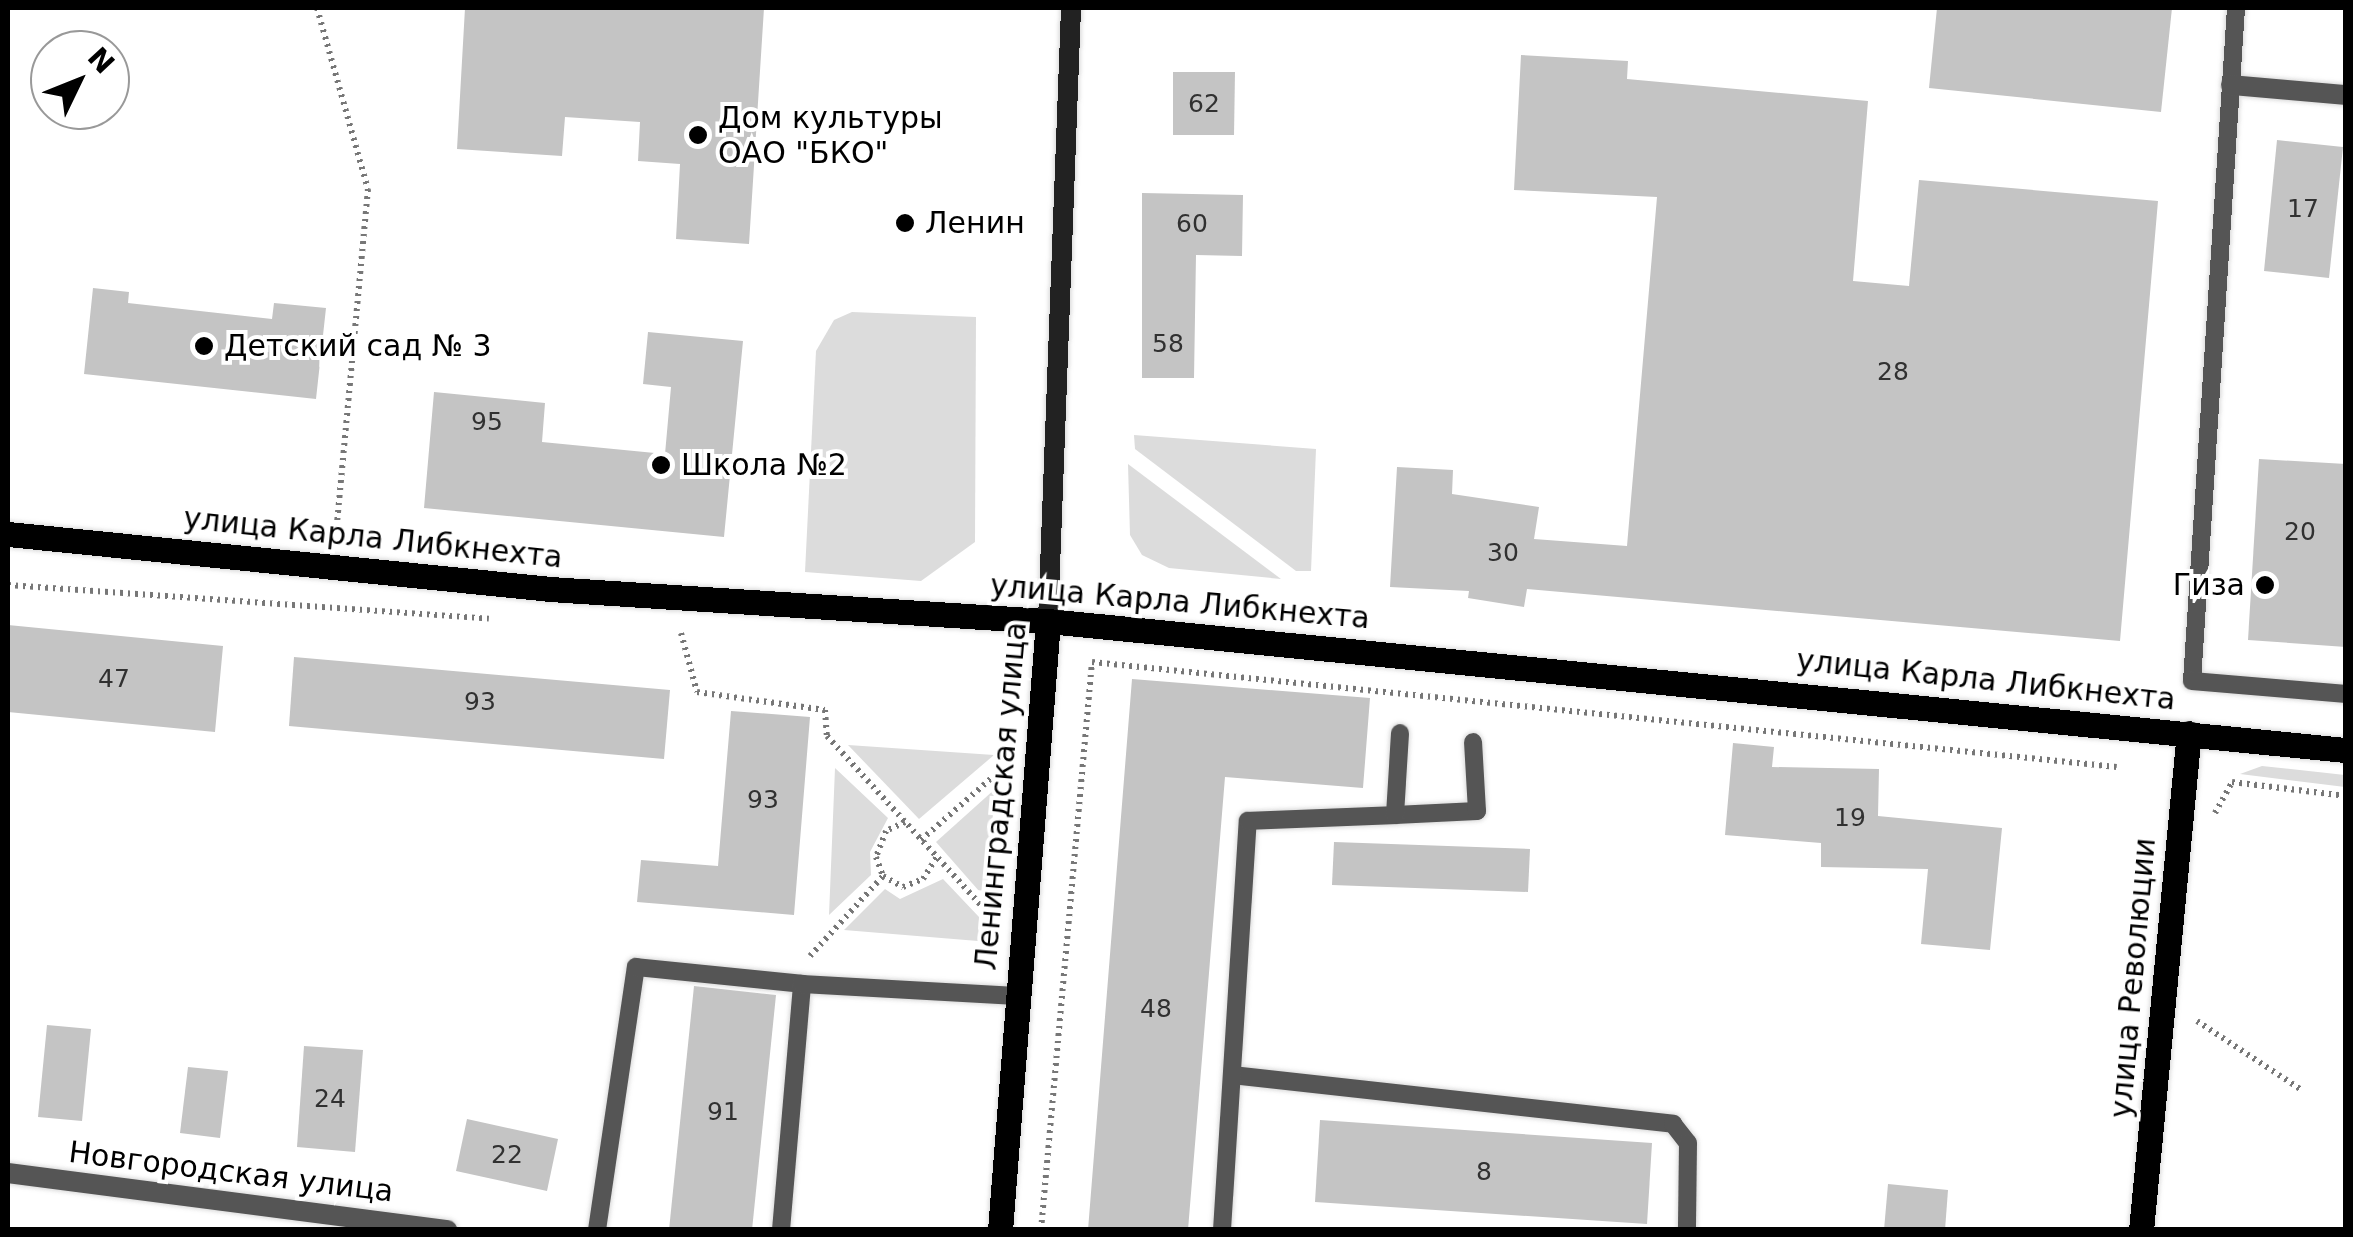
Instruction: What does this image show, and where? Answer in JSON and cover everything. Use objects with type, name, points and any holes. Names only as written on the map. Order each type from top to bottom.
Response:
[{"type":"main road","name":"улица Карла Либкнехта","points":[[8,534],[550,589],[1048,621],[2346,750]]},
{"type":"main road","name":"Ленинградская улица","points":[[1000,1230],[1048,621]]},
{"type":"main road","name":"улица Революции","points":[[2142,1230],[2189,733]]},
{"type":"street","name":"Ленинградская улица","points":[[1048,621],[1072,8]]},
{"type":"street","points":[[2230,85],[2346,95]]},
{"type":"street","name":"Новгородская улица","points":[[8,1173],[447,1230]]},
{"type":"lane","points":[[2236,8],[2192,681],[2346,694]]},
{"type":"lane","points":[[1395,815],[1400,733]]},
{"type":"lane","points":[[1222,1230],[1248,821],[1477,811],[1473,742]]},
{"type":"lane","points":[[597,1230],[636,967],[802,984],[1017,996]]},
{"type":"lane","points":[[781,1230],[802,984]]},
{"type":"lane","points":[[1232,1075],[1673,1124],[1688,1143],[1687,1230]]},
{"type":"path","points":[[317,8],[368,189],[336,530]]},
{"type":"path","points":[[8,585],[503,620]]},
{"type":"path","points":[[661,632],[700,634]]},
{"type":"path","points":[[681,633],[697,692],[825,710],[827,736],[991,916]]},
{"type":"path","points":[[1001,787],[1004,749]]},
{"type":"path","points":[[920,840],[1003,768]]},
{"type":"path","points":[[2232,782],[2346,796]]},
{"type":"path","points":[[905,822],[886,831],[876,857],[883,876],[903,887],[923,879],[937,858]]},
{"type":"path","points":[[802,984],[812,952],[883,876]]},
{"type":"path","points":[[989,935],[992,898]]},
{"type":"path","points":[[2197,1020],[2300,1089]]},
{"type":"shaded area","points":[[852,312],[976,317],[975,542],[921,581],[805,572],[816,351],[834,320]]},
{"type":"shaded area","points":[[1134,435],[1316,449],[1311,571],[1296,571],[1135,449]]},
{"type":"shaded area","points":[[1128,464],[1281,579],[1169,568],[1142,555],[1130,535]]},
{"type":"shaded area","points":[[848,745],[994,755],[919,819]]},
{"type":"shaded area","points":[[2262,766],[2345,775],[2345,787],[2240,774]]},
{"type":"shaded area","points":[[835,768],[888,818],[870,852],[871,875],[829,915]]},
{"type":"shaded area","points":[[995,789],[986,899],[936,842]]},
{"type":"shaded area","points":[[943,879],[979,917],[978,941],[844,930],[885,889],[900,899]]},
{"type":"building","name":"Дом культуры ОАО \"БКО\"","points":[[465,8],[764,8],[749,244],[676,239],[680,164],[638,161],[640,122],[565,117],[562,156],[457,149]]},
{"type":"building","points":[[1937,8],[2172,8],[2161,112],[1929,88]]},
{"type":"building","points":[[1521,55],[1628,61],[1627,79],[1868,101],[1853,281],[1909,286],[1919,180],[2158,201],[2120,641],[1527,589],[1524,607],[1468,598],[1469,591],[1390,587],[1397,467],[1453,470],[1452,494],[1539,507],[1534,539],[1627,546],[1657,197],[1514,190]]},
{"type":"building","points":[[1173,72],[1235,72],[1234,135],[1173,135]]},
{"type":"building","points":[[2277,140],[2343,147],[2329,278],[2264,271]]},
{"type":"building","points":[[1142,193],[1243,195],[1242,256],[1196,255],[1194,378],[1142,378]]},
{"type":"building","name":"Детский сад № 3","points":[[93,288],[129,292],[128,303],[272,319],[274,303],[326,308],[316,399],[84,374]]},
{"type":"building","points":[[648,332],[743,341],[724,537],[424,508],[434,392],[545,403],[542,442],[665,454],[671,387],[643,384]]},
{"type":"building","points":[[2259,459],[2346,464],[2346,647],[2248,640]]},
{"type":"building","points":[[8,625],[223,646],[215,732],[8,712]]},
{"type":"building","points":[[294,657],[670,690],[664,759],[289,726]]},
{"type":"building","points":[[1132,679],[1370,698],[1363,788],[1225,777],[1188,1230],[1088,1230]]},
{"type":"building","points":[[731,711],[810,717],[794,915],[637,902],[641,860],[718,866]]},
{"type":"building","points":[[1733,743],[1774,747],[1772,767],[1879,769],[1878,816],[2002,828],[1990,950],[1921,944],[1928,869],[1821,867],[1821,843],[1725,835]]},
{"type":"building","points":[[1334,842],[1530,849],[1528,892],[1332,885]]},
{"type":"building","points":[[694,986],[776,995],[752,1230],[669,1230]]},
{"type":"building","points":[[47,1025],[91,1029],[82,1121],[38,1117]]},
{"type":"building","points":[[304,1046],[363,1050],[355,1152],[297,1147]]},
{"type":"building","points":[[188,1067],[228,1071],[220,1138],[180,1133]]},
{"type":"building","points":[[467,1119],[558,1139],[547,1191],[456,1171]]},
{"type":"building","points":[[1320,1120],[1652,1143],[1647,1224],[1315,1202]]},
{"type":"building","points":[[1888,1184],[1948,1190],[1945,1230],[1884,1230]]},
{"type":"place","name":"Дом культуры ОАО \"БКО\"","points":[[698,135]]},
{"type":"place","name":"Ленин","points":[[905,223]]},
{"type":"place","name":"Детский сад № 3","points":[[204,346]]},
{"type":"place","name":"Школа №2","points":[[661,465]]},
{"type":"place","name":"Гиза","points":[[2265,585]]}]
